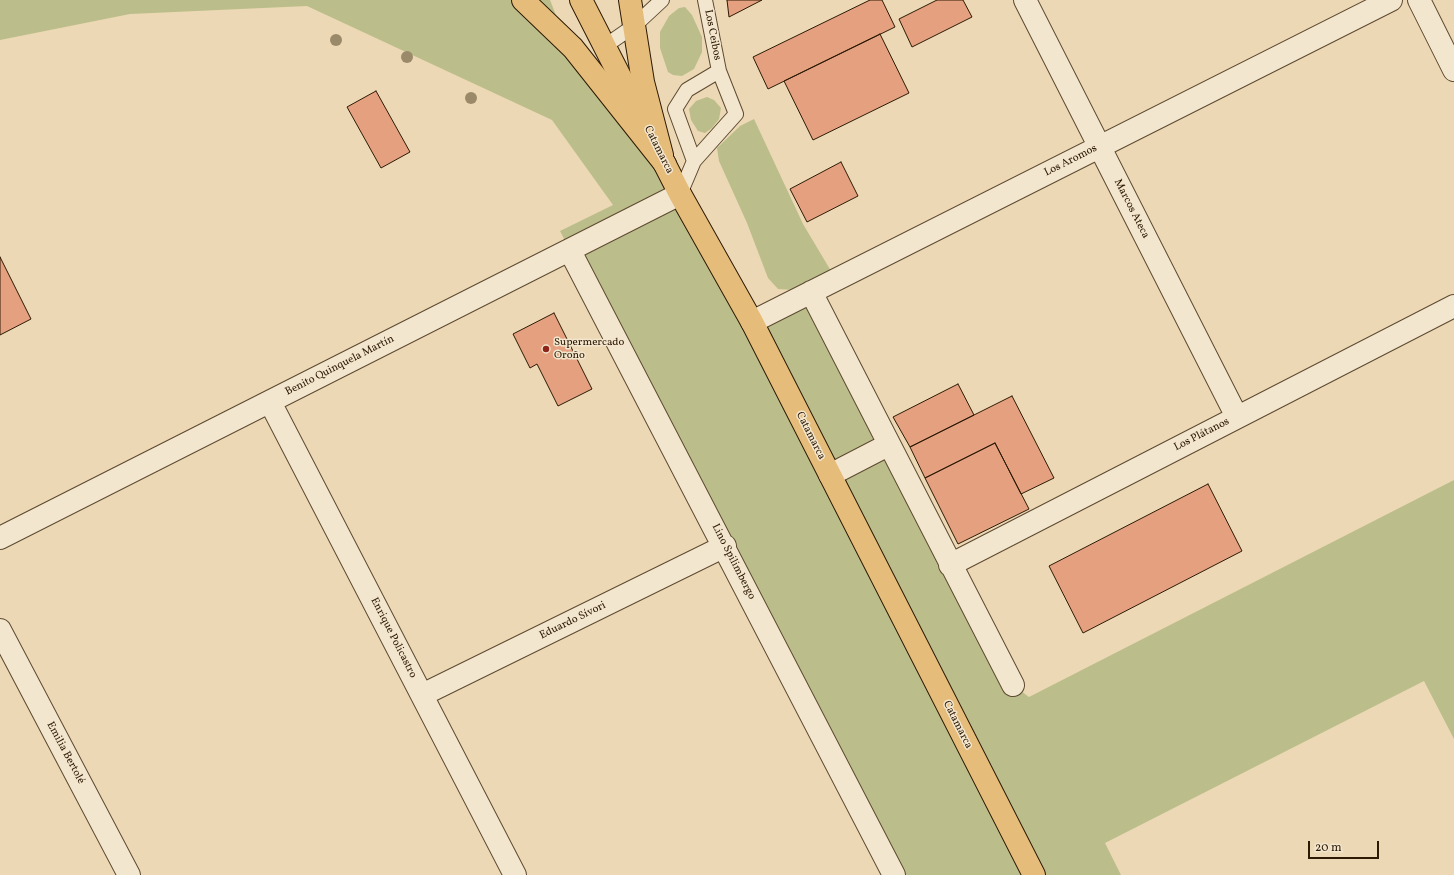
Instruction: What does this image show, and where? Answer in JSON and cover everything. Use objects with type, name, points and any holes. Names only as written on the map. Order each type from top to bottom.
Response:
[{"type":"main road","points":[[523,0],[573,48],[665,164]]},
{"type":"main road","name":"Catamarca","points":[[581,0],[680,194],[752,322],[1034,875]]},
{"type":"main road","points":[[630,0],[643,82],[665,164]]},
{"type":"street","name":"Marcos Ateca","points":[[1025,0],[1237,417]]},
{"type":"street","name":"Los Aromos","points":[[752,322],[1391,0]]},
{"type":"street","points":[[1419,0],[1454,70]]},
{"type":"street","name":"Benito Quinquela Martín","points":[[0,538],[570,251],[680,194]]},
{"type":"street","name":"Lino Spilimbergo","points":[[570,251],[725,546],[894,875]]},
{"type":"street","points":[[811,292],[1012,685]]},
{"type":"street","name":"Los Plátanos","points":[[950,565],[1454,306]]},
{"type":"street","name":"Enrique Policastro","points":[[270,402],[515,875]]},
{"type":"street","points":[[830,475],[888,445]]},
{"type":"street","name":"Eduardo Sívori","points":[[422,695],[725,546]]},
{"type":"street","name":"Emilia Bertolé","points":[[0,630],[130,875]]},
{"type":"lane","points":[[605,46],[634,26],[662,0]]},
{"type":"lane","name":"Los Ceibos","points":[[680,194],[694,161],[736,114],[719,71],[705,0]]},
{"type":"lane","name":"Los Ceibos","points":[[694,161],[675,109],[687,90],[719,71]]},
{"type":"green space","points":[[0,0],[523,0],[611,96],[752,322],[811,292],[1013,685],[1029,697],[1454,480],[1454,739],[1424,681],[1105,843],[1121,875],[894,875],[560,231],[613,205],[552,120],[307,6],[130,14],[0,40]]},
{"type":"green space","points":[[536,0],[550,0],[557,18]]},
{"type":"green space","points":[[685,7],[692,15],[702,37],[702,52],[694,69],[682,76],[673,75],[668,72],[660,48],[660,32],[669,16],[679,8]]},
{"type":"green space","points":[[707,97],[714,100],[721,108],[719,119],[712,128],[705,133],[698,131],[691,120],[689,109],[696,101]]},
{"type":"green space","points":[[754,119],[803,224],[831,271],[793,290],[778,289],[768,278],[747,223],[719,161],[717,148],[740,126]]},
{"type":"building","points":[[727,0],[762,0],[729,17]]},
{"type":"building","points":[[870,0],[882,0],[895,27],[768,89],[753,57]]},
{"type":"building","points":[[937,0],[963,0],[972,17],[912,47],[899,19]]},
{"type":"building","points":[[880,34],[909,93],[813,140],[784,81]]},
{"type":"building","points":[[376,91],[410,152],[381,168],[347,107]]},
{"type":"building","points":[[841,162],[858,196],[807,222],[790,189]]},
{"type":"building","points":[[0,257],[31,319],[0,335]]},
{"type":"building","name":"Supermercado Oroño","points":[[554,313],[592,389],[558,406],[537,364],[530,368],[513,334]]},
{"type":"building","points":[[958,384],[974,415],[910,447],[893,417]]},
{"type":"building","points":[[1012,396],[1054,478],[1021,494],[995,443],[925,478],[910,447]]},
{"type":"building","points":[[995,443],[1029,509],[958,544],[925,478]]},
{"type":"building","points":[[1208,484],[1242,551],[1083,633],[1049,566]]},
{"type":"place","name":"Supermercado Oroño","points":[[546,349]]}]
